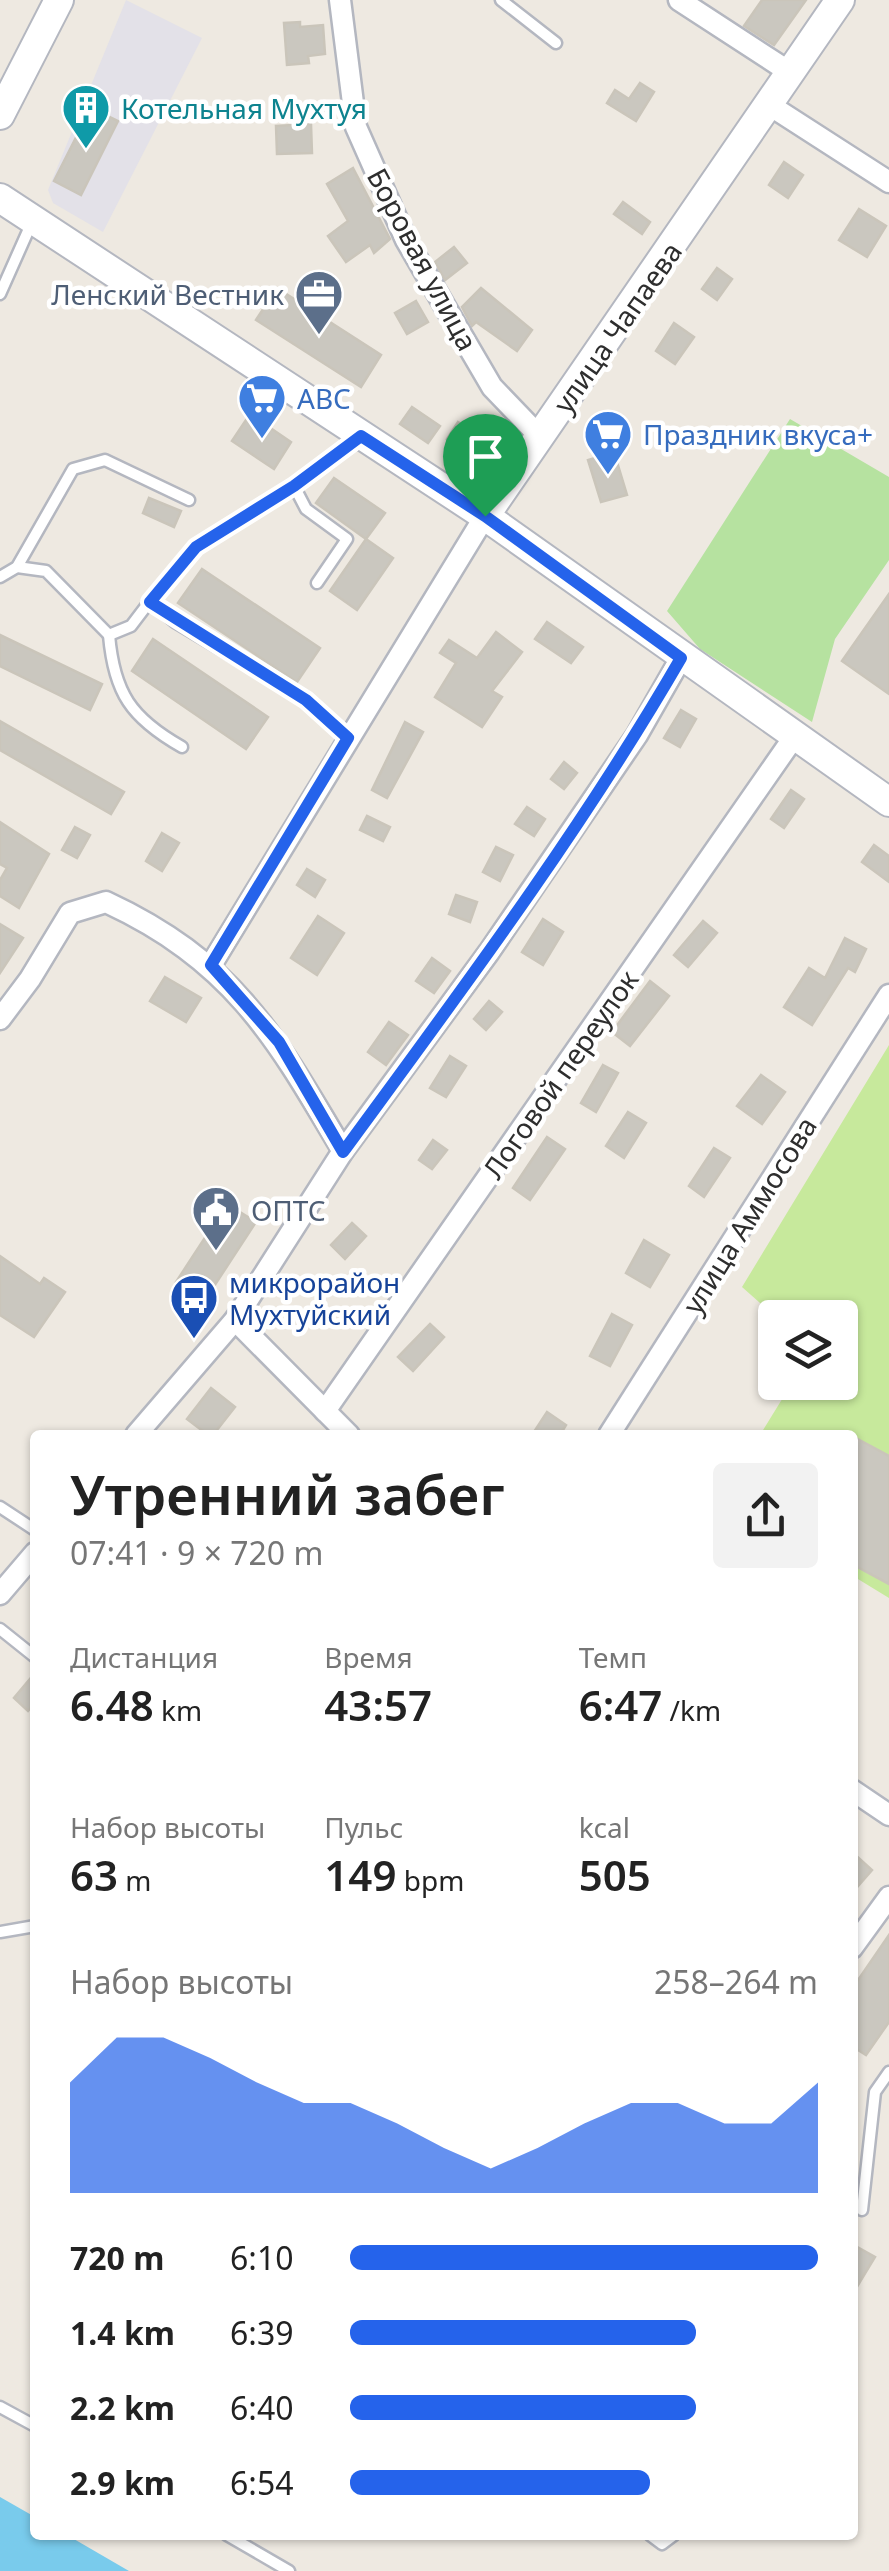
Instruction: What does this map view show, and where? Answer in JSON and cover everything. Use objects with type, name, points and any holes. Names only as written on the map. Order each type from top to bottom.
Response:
[{"type":"main road","points":[[0,114],[58,0]]},
{"type":"main road","name":"улица Чапаева","points":[[485,516],[771,106],[840,0]]},
{"type":"main road","points":[[0,198],[485,516],[889,802]]},
{"type":"street","name":"Боровая улица","points":[[340,0],[356,127],[406,240],[492,387],[540,438]]},
{"type":"street","points":[[679,0],[791,73]]},
{"type":"street","points":[[771,106],[889,182]]},
{"type":"street","name":"улица Чапаева","points":[[211,965],[485,516]]},
{"type":"street","points":[[140,1430],[234,1320],[343,1152],[489,952],[636,736],[681,658]]},
{"type":"street","name":"Логовой переулок","points":[[326,1412],[794,737]]},
{"type":"street","points":[[0,1019],[30,980],[70,913],[106,902],[211,965],[279,1042],[343,1152]]},
{"type":"street","name":"улица Аммосова","points":[[612,1430],[889,995]]},
{"type":"street","points":[[234,1320],[345,1430]]},
{"type":"street","points":[[0,1594],[30,1560]]},
{"type":"street","points":[[858,1794],[889,1814]]},
{"type":"street","points":[[858,1940],[889,1897]]},
{"type":"lane","points":[[501,0],[556,43]]},
{"type":"lane","points":[[0,294],[33,221]]},
{"type":"lane","points":[[109,634],[131,626],[196,547],[294,486],[361,436]]},
{"type":"lane","points":[[0,577],[17,566],[73,469],[105,460],[189,500]]},
{"type":"lane","points":[[294,486],[306,509],[348,539],[317,583]]},
{"type":"lane","points":[[17,566],[46,571],[109,634],[112,672],[130,706],[154,731],[182,747]]},
{"type":"lane","points":[[150,602],[306,700],[348,738]]},
{"type":"lane","points":[[0,1507],[30,1527]]},
{"type":"lane","points":[[0,1629],[30,1653]]},
{"type":"lane","points":[[0,1932],[30,1927]]},
{"type":"lane","points":[[862,2210],[876,2092],[889,2072]]},
{"type":"lane","points":[[0,2407],[30,2423]]},
{"type":"lane","points":[[236,2540],[289,2571]]},
{"type":"shaded area","points":[[126,0],[202,38],[103,232],[53,203],[48,190]]},
{"type":"green space","points":[[790,419],[889,477],[889,560],[835,639],[812,722],[700,649],[667,611]]},
{"type":"green space","points":[[889,1045],[889,1598],[858,1579],[858,1430],[763,1430],[782,1400],[858,1400],[858,1300],[758,1301],[742,1287]]},
{"type":"water","points":[[0,2497],[30,2514],[30,2540],[76,2540],[129,2571],[0,2571]]},
{"type":"building","points":[[762,0],[806,0],[774,45],[744,26]]},
{"type":"building","points":[[300,22],[300,27],[323,25],[325,54],[308,56],[309,63],[287,65],[284,23]]},
{"type":"building","points":[[640,83],[654,92],[636,121],[607,103],[615,90],[629,99]]},
{"type":"building","name":"Котельная Мухтуя","points":[[91,108],[118,121],[81,195],[54,181]]},
{"type":"building","points":[[311,124],[312,153],[277,154],[276,126]]},
{"type":"building","points":[[784,162],[803,175],[788,198],[769,185]]},
{"type":"building","points":[[353,168],[390,239],[374,253],[370,245],[346,262],[328,236],[348,221],[327,184]]},
{"type":"building","points":[[623,202],[650,222],[642,234],[614,214]]},
{"type":"building","points":[[859,209],[886,226],[867,257],[839,240]]},
{"type":"building","points":[[454,247],[467,263],[445,280],[435,262]]},
{"type":"building","points":[[717,268],[732,279],[717,300],[702,289]]},
{"type":"building","name":"Ленский Вестник","points":[[277,288],[381,355],[361,387],[256,320]]},
{"type":"building","points":[[481,288],[532,330],[517,351],[476,322],[472,326],[462,307]]},
{"type":"building","points":[[416,301],[428,322],[407,334],[395,313]]},
{"type":"building","points":[[674,323],[694,337],[675,364],[656,351]]},
{"type":"building","points":[[412,407],[440,426],[428,443],[400,424]]},
{"type":"building","name":"ABC","points":[[250,414],[291,442],[274,469],[232,441]]},
{"type":"building","points":[[458,422],[478,434],[468,452],[447,439]]},
{"type":"building","name":"Праздник вкуса+","points":[[614,452],[627,495],[601,502],[588,460]]},
{"type":"building","points":[[334,478],[385,513],[366,539],[316,503]]},
{"type":"building","points":[[149,498],[181,511],[174,527],[143,513]]},
{"type":"building","points":[[366,539],[393,558],[357,610],[330,591]]},
{"type":"building","points":[[202,569],[320,648],[297,682],[178,603]]},
{"type":"building","points":[[889,594],[889,694],[842,661]]},
{"type":"building","points":[[547,622],[583,647],[571,663],[535,639]]},
{"type":"building","points":[[496,632],[522,652],[492,691],[502,697],[482,727],[435,697],[456,663],[440,653],[449,640],[477,658]]},
{"type":"building","points":[[0,635],[102,684],[90,710],[0,666]]},
{"type":"building","points":[[153,639],[268,717],[246,749],[132,671]]},
{"type":"building","points":[[681,710],[696,719],[680,747],[664,738]]},
{"type":"building","points":[[0,721],[124,792],[111,814],[0,750]]},
{"type":"building","points":[[405,722],[423,732],[387,798],[372,790]]},
{"type":"building","points":[[564,762],[577,773],[564,789],[551,779]]},
{"type":"building","points":[[791,790],[804,799],[784,828],[771,819]]},
{"type":"building","points":[[527,807],[545,819],[534,836],[515,824]]},
{"type":"building","points":[[367,816],[390,827],[383,841],[360,830]]},
{"type":"building","points":[[0,822],[49,854],[19,908],[0,896],[0,880],[7,868],[0,864]]},
{"type":"building","points":[[75,827],[90,835],[77,858],[62,850]]},
{"type":"building","points":[[162,833],[179,843],[162,871],[146,861]]},
{"type":"building","points":[[874,845],[889,856],[889,882],[862,862]]},
{"type":"building","points":[[496,847],[513,855],[500,881],[483,872]]},
{"type":"building","points":[[307,869],[325,880],[315,897],[297,885]]},
{"type":"building","points":[[456,895],[477,902],[470,922],[449,914]]},
{"type":"building","points":[[318,916],[344,933],[317,975],[291,958]]},
{"type":"building","points":[[543,919],[563,932],[543,965],[522,952]]},
{"type":"building","points":[[703,921],[717,933],[688,967],[674,955]]},
{"type":"building","points":[[0,924],[23,938],[0,973]]},
{"type":"building","points":[[845,938],[866,949],[855,972],[848,968],[812,1025],[784,1007],[809,968],[825,978]]},
{"type":"building","points":[[432,958],[450,971],[434,993],[416,981]]},
{"type":"building","points":[[165,977],[201,998],[186,1022],[150,1001]]},
{"type":"building","points":[[650,981],[669,996],[630,1046],[612,1032]]},
{"type":"building","points":[[489,1001],[502,1012],[486,1030],[474,1019]]},
{"type":"building","points":[[389,1022],[408,1035],[386,1065],[368,1052]]},
{"type":"building","points":[[450,1056],[466,1066],[446,1097],[430,1088]]},
{"type":"building","points":[[603,1065],[618,1073],[596,1112],[581,1103]]},
{"type":"building","points":[[761,1075],[785,1092],[762,1124],[737,1106]]},
{"type":"building","points":[[628,1112],[646,1123],[624,1158],[606,1146]]},
{"type":"building","points":[[547,1137],[565,1149],[530,1200],[513,1188]]},
{"type":"building","points":[[433,1140],[447,1150],[432,1169],[419,1160]]},
{"type":"building","points":[[714,1148],[730,1158],[704,1197],[689,1186]]},
{"type":"building","name":"ОПТС","points":[[227,1204],[256,1222],[205,1300],[176,1282]]},
{"type":"building","points":[[352,1223],[366,1236],[345,1259],[331,1245]]},
{"type":"building","points":[[644,1240],[669,1255],[650,1287],[626,1273]]},
{"type":"building","points":[[0,1256],[40,1284],[44,1278],[65,1292],[34,1337],[0,1315]]},
{"type":"building","points":[[612,1314],[632,1325],[610,1366],[590,1356]]},
{"type":"building","points":[[430,1324],[444,1337],[413,1371],[398,1357]]},
{"type":"building","points":[[211,1388],[235,1407],[217,1430],[201,1430],[187,1419]]},
{"type":"building","points":[[547,1412],[566,1425],[563,1430],[535,1430]]},
{"type":"building","points":[[858,1439],[889,1456],[889,1584],[858,1567]]},
{"type":"building","points":[[30,1679],[30,1709],[28,1711],[14,1698]]},
{"type":"building","points":[[858,1857],[872,1870],[858,1886]]},
{"type":"building","points":[[889,1935],[889,2022],[866,2055],[858,2050],[858,1980]]},
{"type":"building","points":[[858,2247],[875,2257],[858,2285]]},
{"type":"place","name":"Котельная Мухтуя","points":[[86,150]]},
{"type":"place","name":"Ленский Вестник","points":[[319,336]]},
{"type":"place","name":"ABC","points":[[262,440]]},
{"type":"place","name":"Праздник вкуса+","points":[[608,476]]},
{"type":"place","name":"ОПТС","points":[[216,1252]]},
{"type":"place","name":"микрорайон Мухтуйский","points":[[194,1340]]},
{"type":"route","points":[[361,436],[485,516],[681,658],[636,736],[489,952],[343,1152],[279,1042],[211,965],[348,738],[306,700],[186,624],[176,622],[166,610],[150,602],[169,574],[196,547],[294,486],[361,436]]}]
